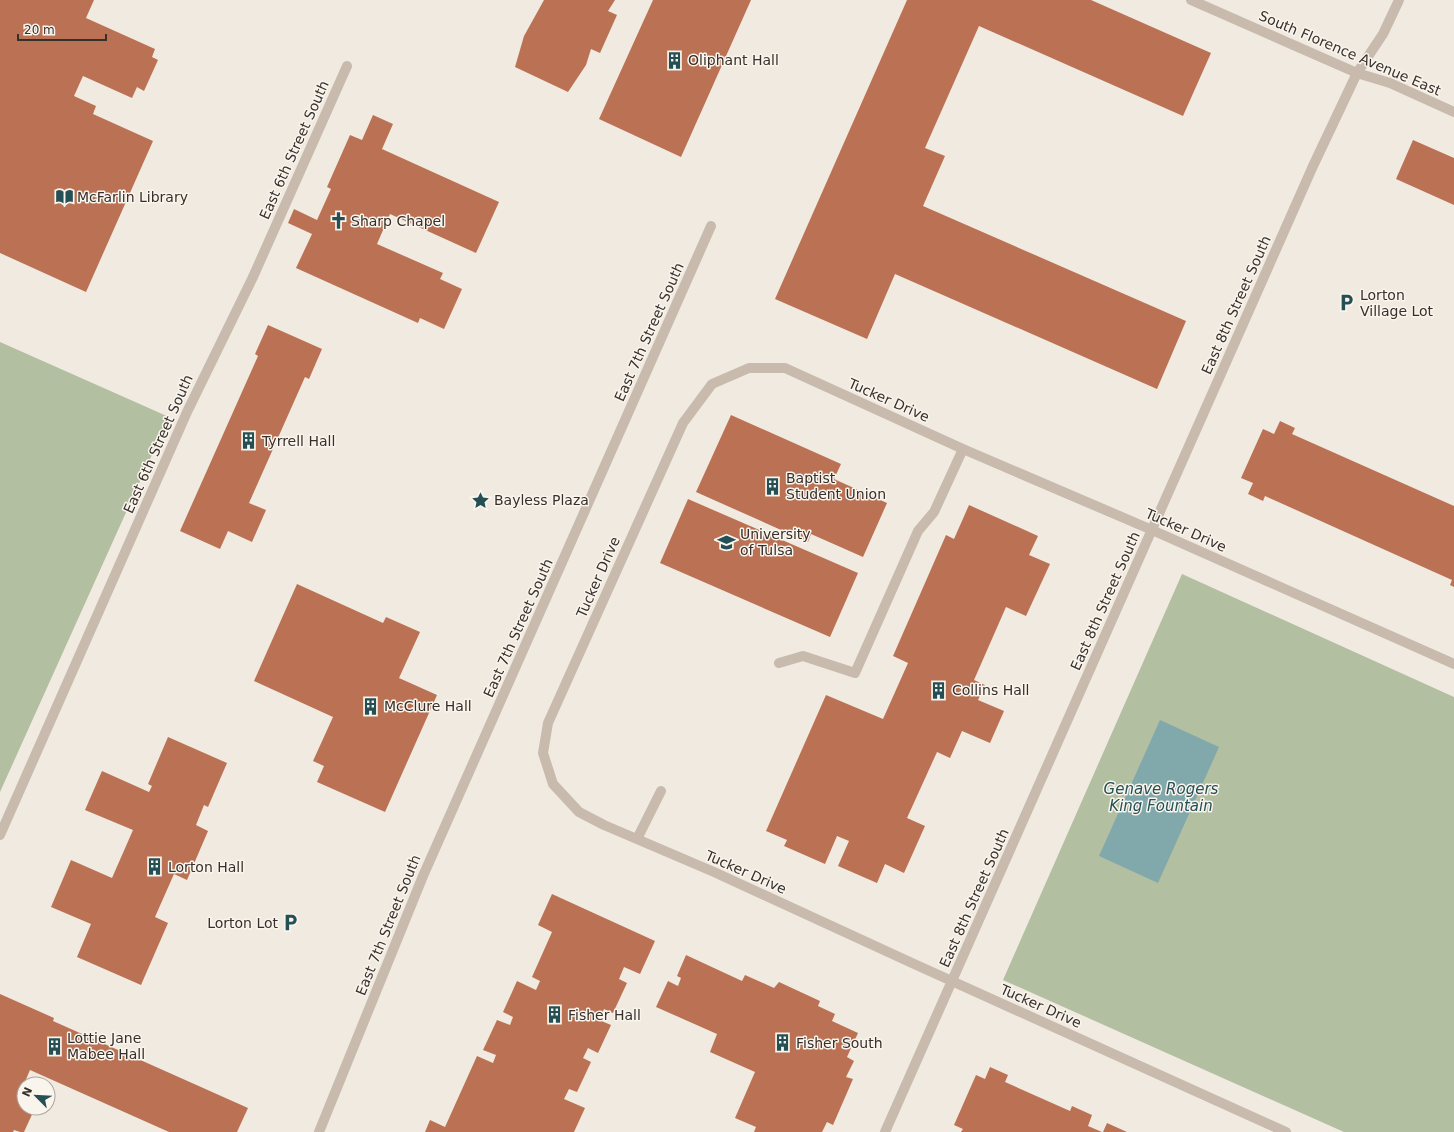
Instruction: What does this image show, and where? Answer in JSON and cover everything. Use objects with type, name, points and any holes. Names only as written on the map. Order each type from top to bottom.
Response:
[{"type":"street","name":"South Florence Avenue East","points":[[1191,0],[1357,73],[1390,83],[1454,112]]},
{"type":"street","name":"East 8th Street South","points":[[885,1132],[1313,166],[1357,73],[1383,34],[1399,0]]},
{"type":"street","name":"East 6th Street South","points":[[0,835],[187,412],[253,277],[347,66]]},
{"type":"street","name":"East 7th Street South","points":[[319,1132],[423,876],[711,226]]},
{"type":"street","name":"Tucker Drive","points":[[1286,1132],[579,812],[553,784],[543,753],[548,724],[683,423],[712,384],[749,368],[785,368],[963,449],[1152,530],[1454,664]]},
{"type":"street","points":[[779,663],[803,656],[854,673],[918,531],[934,512],[963,449]]},
{"type":"street","points":[[637,839],[661,791]]},
{"type":"green space","points":[[0,342],[169,417],[0,792]]},
{"type":"green space","points":[[1182,574],[1454,697],[1454,1132],[1344,1132],[1003,980]]},
{"type":"water","name":"Genave Rogers King Fountain","points":[[1160,720],[1219,747],[1158,883],[1099,856]]},
{"type":"building","name":"McFarlin Library","points":[[0,0],[94,0],[86,18],[155,49],[152,57],[158,60],[144,91],[137,87],[132,98],[83,76],[74,96],[96,106],[93,114],[153,141],[86,292],[0,253]]},
{"type":"building","points":[[544,0],[615,0],[608,11],[617,15],[600,53],[591,49],[586,65],[568,92],[515,67],[524,36]]},
{"type":"building","name":"Oliphant Hall","points":[[653,0],[751,0],[681,157],[599,119]]},
{"type":"building","points":[[907,0],[1091,0],[1211,53],[1183,116],[979,26],[925,148],[945,156],[923,206],[1186,321],[1157,389],[895,274],[867,339],[775,299]]},
{"type":"building","name":"Sharp Chapel","points":[[373,115],[393,124],[382,149],[499,202],[476,253],[390,214],[377,244],[443,273],[440,279],[462,289],[444,329],[420,318],[418,323],[296,268],[312,234],[288,223],[294,209],[317,220],[331,189],[327,187],[350,135],[362,140]]},
{"type":"building","points":[[1413,140],[1454,158],[1454,205],[1396,179]]},
{"type":"building","name":"Tyrrell Hall","points":[[268,325],[322,349],[309,379],[305,377],[249,503],[266,510],[252,542],[228,531],[220,549],[180,531],[258,356],[255,354]]},
{"type":"building","name":"Baptist Student Union","points":[[731,415],[841,464],[834,479],[887,503],[863,557],[811,534],[808,542],[696,492]]},
{"type":"building","points":[[1280,421],[1295,428],[1292,434],[1454,506],[1454,587],[1450,585],[1452,580],[1265,496],[1263,501],[1248,494],[1253,483],[1241,478],[1263,429],[1274,434]]},
{"type":"building","points":[[688,499],[858,573],[830,637],[660,563]]},
{"type":"building","name":"Collins Hall","points":[[969,505],[1038,536],[1029,555],[1050,564],[1026,616],[1006,607],[974,680],[985,685],[978,700],[1004,711],[990,743],[962,731],[950,758],[937,752],[907,818],[925,826],[904,873],[885,864],[877,883],[838,866],[849,841],[837,836],[825,864],[784,846],[787,840],[766,831],[826,695],[883,719],[908,663],[893,656],[946,535],[954,539]]},
{"type":"building","name":"McClure Hall","points":[[297,584],[383,623],[386,617],[420,632],[399,678],[437,695],[385,812],[317,782],[324,766],[313,761],[333,717],[254,681]]},
{"type":"building","name":"Lorton Hall","points":[[168,737],[227,763],[208,807],[204,805],[196,825],[208,831],[187,880],[174,874],[155,917],[168,923],[141,985],[77,957],[91,924],[51,907],[71,860],[112,878],[133,830],[85,810],[102,771],[149,792],[152,786],[148,784]]},
{"type":"building","name":"Fisher Hall","points":[[552,894],[655,941],[640,974],[624,967],[619,979],[627,983],[613,1013],[604,1009],[599,1020],[611,1025],[598,1053],[588,1048],[583,1058],[591,1062],[577,1092],[569,1089],[564,1099],[585,1108],[574,1132],[425,1132],[430,1120],[445,1127],[477,1056],[493,1063],[496,1055],[483,1050],[497,1020],[510,1025],[513,1017],[503,1012],[517,981],[536,990],[540,981],[532,977],[552,932],[538,925]]},
{"type":"building","name":"Fisher South","points":[[686,955],[742,981],[745,975],[774,988],[779,982],[820,1001],[818,1006],[835,1014],[832,1021],[858,1033],[847,1057],[854,1061],[846,1077],[853,1079],[833,1125],[827,1122],[822,1132],[754,1132],[756,1127],[735,1118],[755,1072],[710,1052],[717,1034],[656,1007],[668,981],[678,986],[681,978],[677,976]]},
{"type":"building","name":"Lottie Jane Mabee Hall","points":[[0,994],[54,1018],[53,1021],[248,1108],[237,1132],[169,1132],[56,1082],[56,1076],[43,1076],[30,1070],[27,1076],[16,1076],[16,1116],[31,1116],[24,1132],[14,1130],[13,1132],[0,1132]]},
{"type":"building","points":[[990,1067],[1008,1075],[1005,1082],[1070,1111],[1072,1106],[1092,1115],[1088,1126],[1102,1132],[961,1132],[963,1129],[954,1125],[976,1075],[985,1079]]},
{"type":"building","points":[[1107,1123],[1127,1132],[1103,1132]]},
{"type":"place","name":"Oliphant Hall","points":[[675,60]]},
{"type":"place","name":"McFarlin Library","points":[[64,197]]},
{"type":"place","name":"Sharp Chapel","points":[[338,221]]},
{"type":"place","name":"Lorton Village Lot","points":[[1347,303]]},
{"type":"place","name":"Tyrrell Hall","points":[[249,441]]},
{"type":"place","name":"Baptist Student Union","points":[[773,486]]},
{"type":"place","name":"Bayless Plaza","points":[[481,500]]},
{"type":"place","name":"University of Tulsa","points":[[727,542]]},
{"type":"place","name":"Collins Hall","points":[[939,690]]},
{"type":"place","name":"McClure Hall","points":[[371,706]]},
{"type":"place","name":"Lorton Hall","points":[[155,867]]},
{"type":"place","name":"Lorton Lot","points":[[291,923]]},
{"type":"place","name":"Fisher Hall","points":[[555,1015]]},
{"type":"place","name":"Fisher South","points":[[783,1043]]},
{"type":"place","name":"Lottie Jane Mabee Hall","points":[[54,1046]]}]
